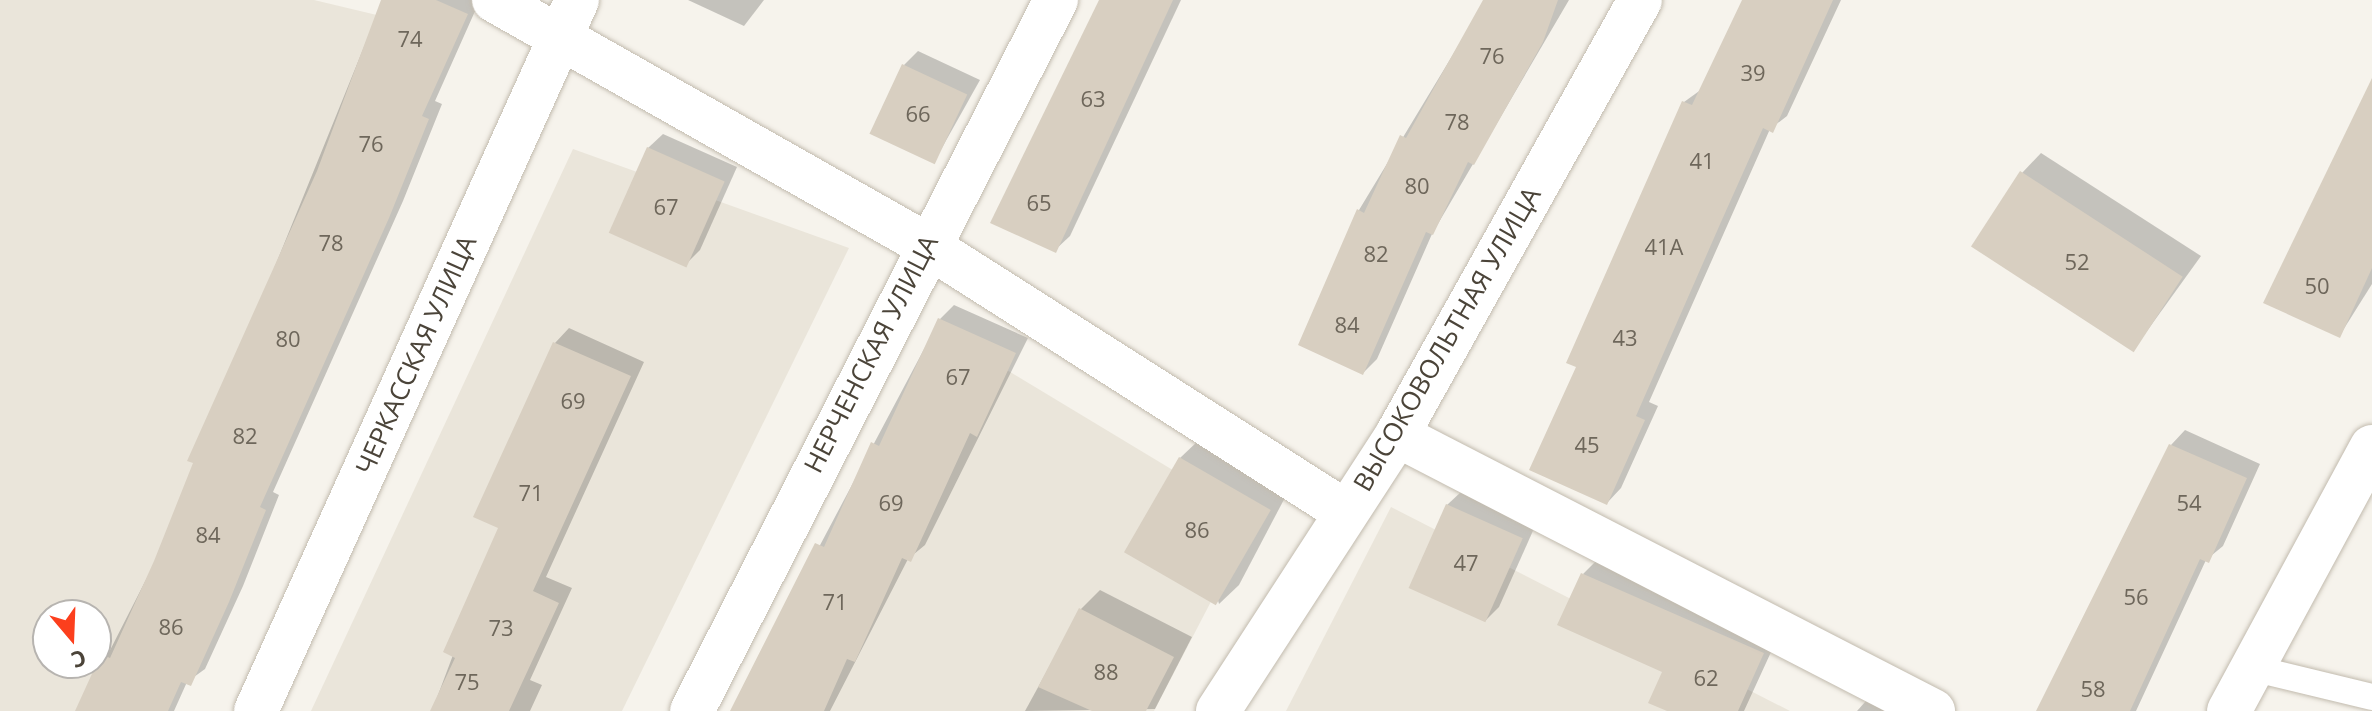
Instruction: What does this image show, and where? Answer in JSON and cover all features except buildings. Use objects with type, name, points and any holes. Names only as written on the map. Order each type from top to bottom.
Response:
[{"type":"street","points":[[494,0],[568,18],[1345,512]]},
{"type":"street","name":"НЕРЧЕНСКАЯ УЛИЦА","points":[[692,711],[925,244],[1056,0]]},
{"type":"street","name":"ВЫСОКОВОЛЬТНАЯ УЛИЦА","points":[[1218,711],[1397,435],[1640,0]]},
{"type":"street","name":"ЧЕРКАССКАЯ УЛИЦА","points":[[256,711],[568,18]]},
{"type":"street","points":[[1397,435],[1933,711]]},
{"type":"street","points":[[2229,711],[2370,457]]},
{"type":"lane","points":[[2252,668],[2372,697]]},
{"type":"shaded area","points":[[0,0],[314,0],[427,27],[150,711],[0,711]]},
{"type":"shaded area","points":[[573,149],[849,248],[622,711],[311,711]]},
{"type":"shaded area","points":[[944,332],[1254,519],[1154,711],[747,711]]},
{"type":"shaded area","points":[[1391,507],[1790,711],[1286,711]]}]
